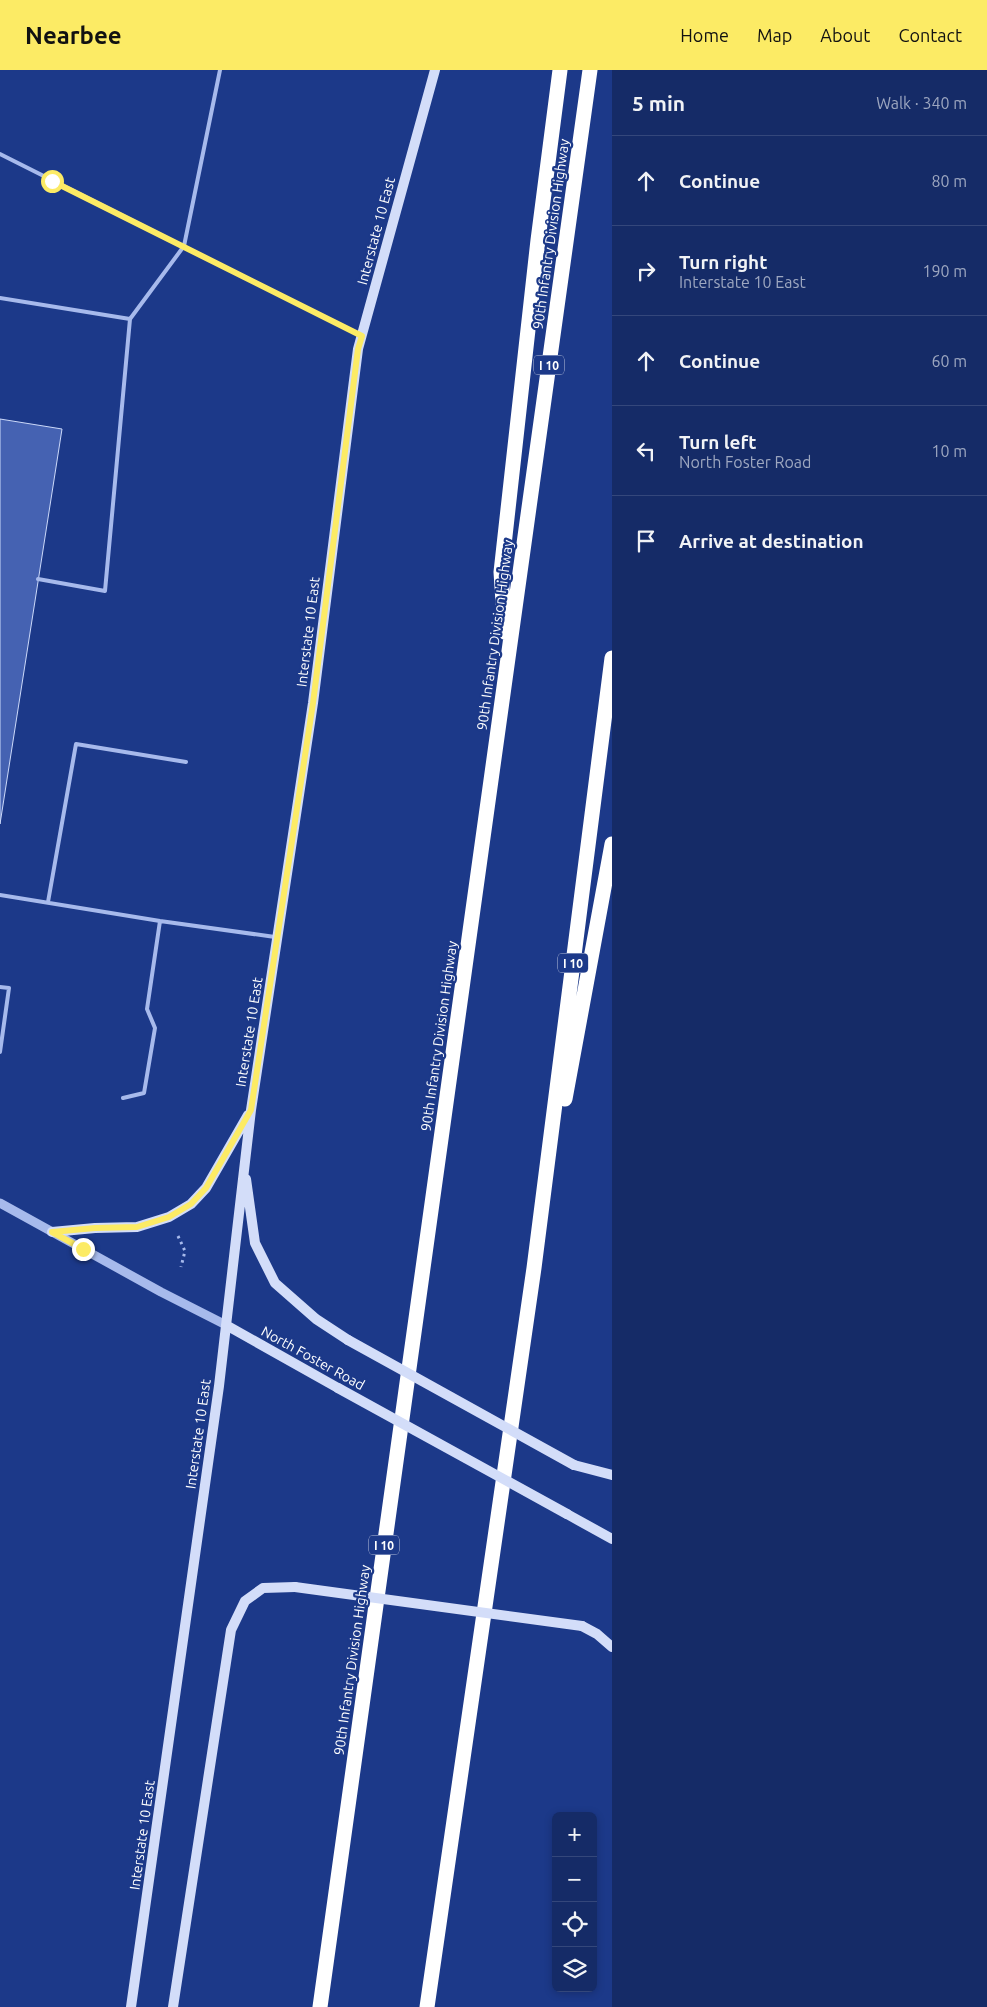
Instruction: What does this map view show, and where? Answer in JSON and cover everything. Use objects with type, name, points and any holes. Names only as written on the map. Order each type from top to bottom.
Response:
[{"type":"highway","points":[[508,661],[501,572],[538,240],[560,70]]},
{"type":"highway","name":"90th Infantry Division Highway","points":[[320,2007],[590,70]]},
{"type":"highway","name":"I 10","points":[[427,2007],[534,1268],[612,658]]},
{"type":"highway","points":[[534,1268],[612,844]]},
{"type":"main road","name":"Interstate 10 East","points":[[131,2007],[226,1325],[251,1110],[313,703],[358,349],[435,70]]},
{"type":"main road","points":[[52,1232],[137,1227],[169,1217],[191,1204],[206,1188],[251,1110]]},
{"type":"main road","points":[[244,1166],[256,1243],[275,1283],[316,1319],[348,1340],[574,1465],[612,1476]]},
{"type":"main road","name":"North Foster Road","points":[[226,1325],[612,1539]]},
{"type":"main road","points":[[173,2007],[231,1630],[245,1601],[263,1588],[295,1586],[582,1626],[597,1634],[612,1647]]},
{"type":"street","name":"North Foster Road","points":[[0,1204],[161,1292],[226,1325]]},
{"type":"lane","points":[[38,579],[105,591],[130,319],[184,246],[220,70]]},
{"type":"lane","points":[[0,154],[362,336]]},
{"type":"lane","points":[[0,298],[130,319]]},
{"type":"lane","points":[[48,902],[76,744],[186,762]]},
{"type":"lane","points":[[0,895],[160,921],[278,937]]},
{"type":"lane","points":[[123,1098],[144,1093],[155,1028],[147,1008],[160,921]]},
{"type":"lane","points":[[0,987],[9,988],[0,1052]]},
{"type":"path","points":[[178,1236],[185,1250],[181,1266]]},
{"type":"building","points":[[0,419],[62,429],[0,824]]},
{"type":"route","points":[[52,181],[362,336],[358,349],[313,703],[251,1110],[206,1188],[191,1204],[169,1217],[137,1227],[52,1232],[83,1249]]}]
